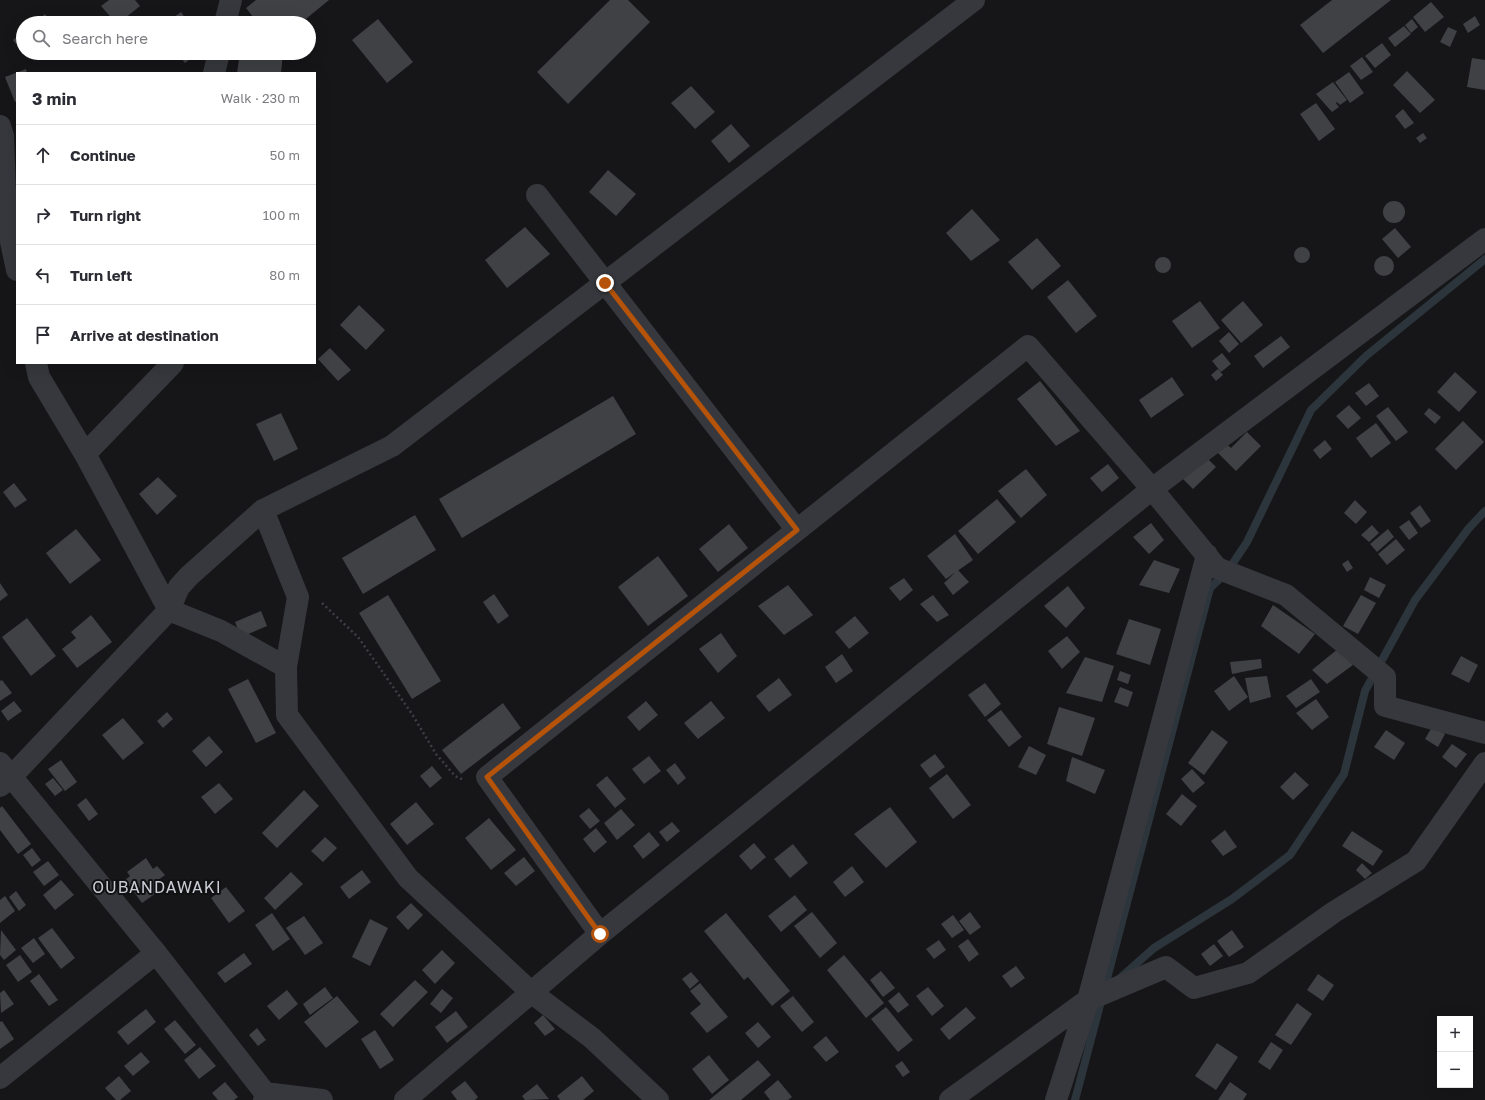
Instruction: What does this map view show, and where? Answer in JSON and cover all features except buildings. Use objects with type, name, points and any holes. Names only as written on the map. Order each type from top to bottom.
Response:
[{"type":"street","points":[[228,16],[231,0]]},
{"type":"street","points":[[322,1100],[264,1096],[156,953],[4,775],[169,610],[180,587],[189,576],[263,510],[392,446],[974,0]]},
{"type":"street","points":[[214,72],[217,60]]},
{"type":"street","points":[[0,126],[3,136],[12,219],[8,266]]},
{"type":"street","points":[[537,196],[797,530]]},
{"type":"street","points":[[405,1100],[600,934],[1152,489],[1485,239]]},
{"type":"street","points":[[600,934],[487,777],[1028,346],[1152,489],[1217,568],[1286,594],[1385,677],[1386,706],[1485,733]]},
{"type":"street","points":[[36,364],[39,377],[85,454],[169,610],[221,631],[286,667]]},
{"type":"street","points":[[85,454],[172,364]]},
{"type":"street","points":[[263,510],[298,597],[286,667],[287,715],[408,878],[532,993],[592,1038],[658,1100]]},
{"type":"street","points":[[1056,1100],[1088,1000],[1207,555]]},
{"type":"street","points":[[950,1100],[1088,1000],[1166,967],[1194,988],[1248,973],[1334,912],[1416,861],[1485,763]]},
{"type":"street","points":[[0,1078],[156,953]]},
{"type":"path","points":[[320,602],[358,637],[412,714],[436,754],[456,776],[469,782],[487,777]]},
{"type":"waterway","points":[[1075,1100],[1210,588],[1227,572],[1247,542],[1311,410],[1366,356],[1485,259]]},
{"type":"waterway","points":[[1119,979],[1154,948],[1232,899],[1290,855],[1344,774],[1365,691],[1415,600],[1469,528],[1485,511]]},
{"type":"district","name":"OUBANDAWAKI","points":[[157,887]]},
{"type":"route","points":[[600,934],[487,777],[797,530],[605,283]]}]
